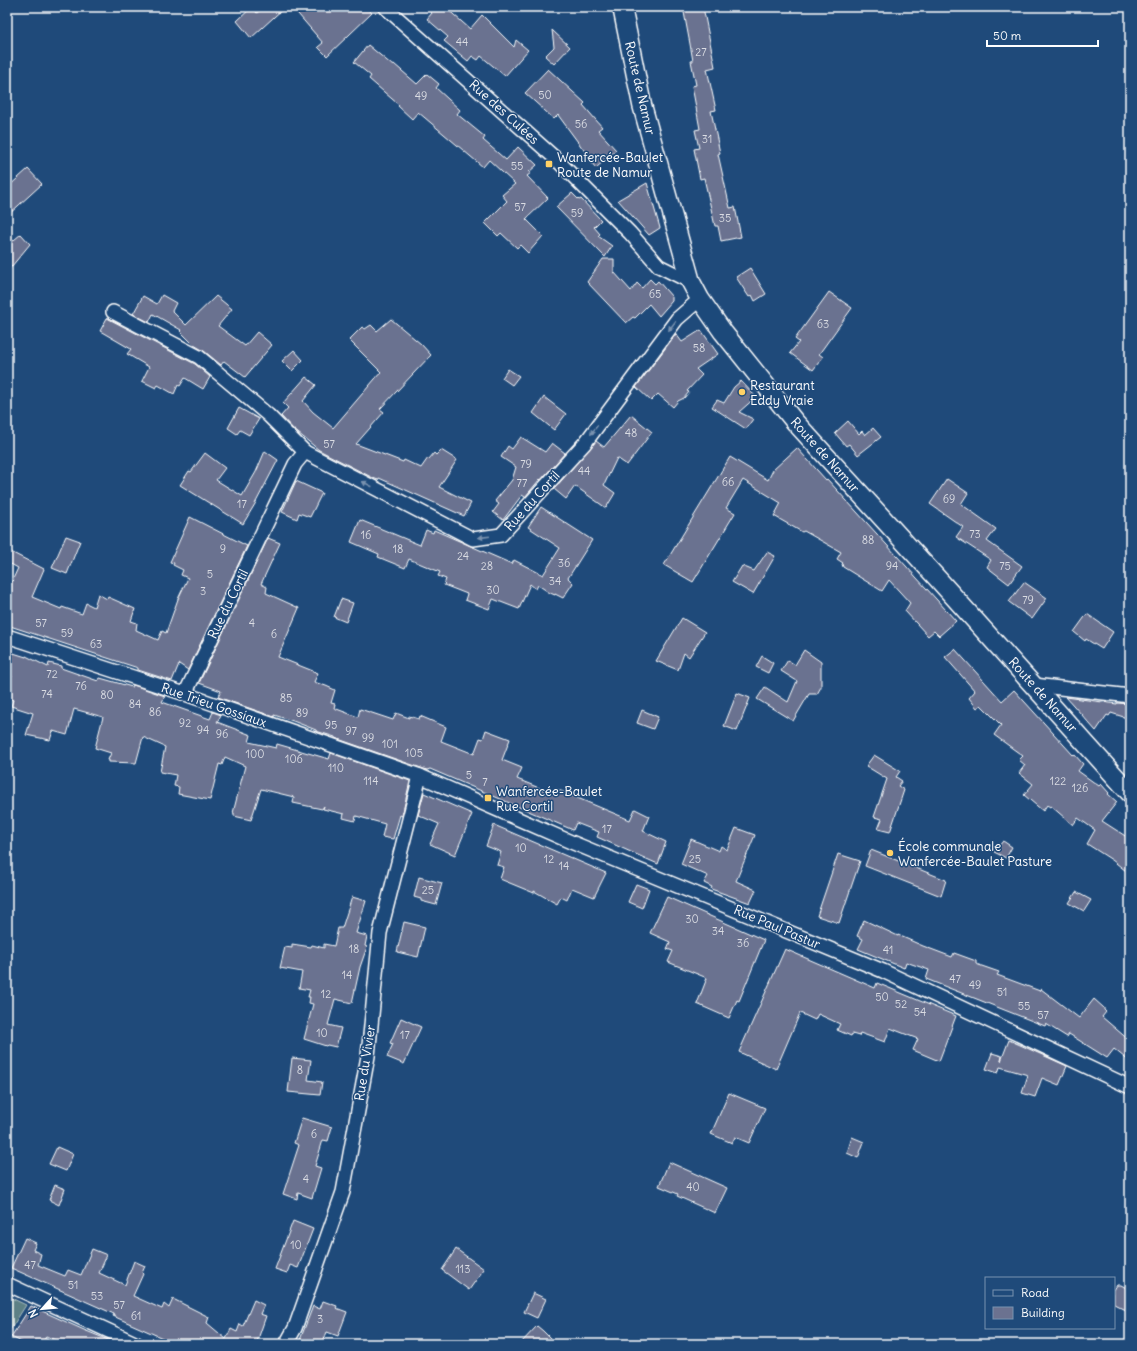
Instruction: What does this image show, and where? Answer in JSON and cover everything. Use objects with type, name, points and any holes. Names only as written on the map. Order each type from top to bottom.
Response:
[{"type":"main road","name":"Route de Namur","points":[[622,7],[642,105],[691,282],[700,299],[723,332],[795,422],[1130,793]]},
{"type":"street","name":"Rue des Culées","points":[[385,7],[555,158],[630,233],[659,266],[691,282]]},
{"type":"street","name":"Rue du Cortil","points":[[113,312],[199,357],[268,415],[306,452],[473,539],[501,535],[585,443],[677,320],[700,299]]},
{"type":"street","name":"Rue du Cortil","points":[[185,694],[295,464],[306,452]]},
{"type":"street","name":"Rue Trieu Gossiaux","points":[[7,636],[185,694],[420,776]]},
{"type":"street","points":[[1034,685],[1130,696]]},
{"type":"street","name":"Rue Paul Pastur","points":[[420,776],[571,842],[883,971],[1130,1087]]},
{"type":"street","name":"Rue du Vivier","points":[[286,1344],[295,1328],[342,1192],[368,1056],[380,933],[420,776]]},
{"type":"street","points":[[7,1284],[137,1344]]},
{"type":"green space","points":[[7,1296],[26,1305],[7,1335]]},
{"type":"building","points":[[252,7],[257,13],[264,7],[285,7],[251,38],[237,21]]},
{"type":"building","points":[[292,7],[365,7],[372,13],[327,56],[318,47],[323,43]]},
{"type":"building","points":[[425,7],[445,7],[470,29],[482,15],[514,47],[516,40],[528,50],[505,76],[481,56],[478,60],[472,56],[468,61],[444,41],[448,37],[427,19],[432,13]]},
{"type":"building","points":[[683,7],[703,7],[715,67],[707,69],[716,110],[711,111],[720,153],[718,154],[730,208],[735,207],[741,237],[721,241],[718,226],[715,226],[704,178],[700,179],[694,149],[699,148],[695,130],[700,129],[692,86],[696,85]]},
{"type":"building","points":[[552,30],[570,47],[554,64],[545,56],[554,47]]},
{"type":"building","points":[[368,45],[392,65],[394,64],[417,84],[427,74],[439,84],[436,88],[460,110],[457,114],[485,137],[483,140],[506,160],[518,147],[537,165],[529,172],[531,173],[527,176],[548,198],[526,219],[543,236],[528,253],[520,245],[517,248],[501,233],[498,236],[485,223],[507,201],[502,195],[515,184],[489,160],[483,167],[418,112],[412,119],[398,106],[399,105],[369,79],[371,76],[354,62]]},
{"type":"building","points":[[548,69],[585,103],[583,105],[602,127],[598,130],[616,150],[596,168],[584,154],[586,153],[558,115],[554,119],[525,93]]},
{"type":"building","points":[[28,169],[42,184],[7,216],[7,188]]},
{"type":"building","points":[[647,183],[660,228],[649,235],[618,200]]},
{"type":"building","points":[[572,193],[579,200],[581,199],[601,220],[594,227],[600,234],[598,236],[612,246],[605,257],[556,207]]},
{"type":"building","points":[[21,234],[30,244],[7,272],[7,246]]},
{"type":"building","points":[[603,259],[614,259],[614,272],[631,291],[637,283],[642,288],[650,279],[655,284],[658,281],[672,297],[672,301],[659,316],[649,304],[635,318],[633,317],[626,323],[587,282]]},
{"type":"building","points":[[750,268],[766,294],[755,301],[752,295],[749,297],[736,277]]},
{"type":"building","points":[[829,292],[852,308],[819,354],[823,357],[813,370],[790,353],[799,342],[795,339]]},
{"type":"building","points":[[162,295],[176,303],[172,311],[186,325],[216,296],[232,309],[218,326],[245,346],[257,332],[272,345],[245,377],[224,361],[221,365],[194,345],[180,331],[181,330],[153,314],[149,322],[133,314],[143,296],[157,304]]},
{"type":"building","points":[[107,318],[195,364],[210,377],[203,389],[185,378],[180,386],[178,385],[174,394],[158,385],[156,388],[142,381],[149,367],[127,354],[131,349],[100,331]]},
{"type":"building","points":[[391,319],[421,344],[431,355],[380,409],[384,412],[356,444],[403,462],[404,460],[421,468],[428,458],[429,459],[434,453],[436,455],[441,450],[457,460],[439,487],[471,503],[464,516],[379,478],[378,480],[373,478],[319,450],[293,429],[281,416],[288,408],[283,403],[306,377],[316,385],[303,401],[313,412],[333,428],[381,372],[349,340],[362,327],[365,329],[371,325],[377,331]]},
{"type":"building","points":[[701,330],[718,354],[696,369],[702,375],[687,391],[689,392],[684,398],[678,401],[673,407],[658,394],[651,401],[636,387],[676,334],[682,342]]},
{"type":"building","points":[[294,350],[303,360],[292,371],[282,361]]},
{"type":"building","points":[[508,369],[519,376],[512,385],[502,378]]},
{"type":"building","points":[[741,381],[756,397],[739,412],[753,419],[746,429],[712,407],[717,400],[724,403],[734,387]]},
{"type":"building","points":[[544,397],[566,414],[554,430],[533,413]]},
{"type":"building","points":[[239,408],[259,419],[249,435],[240,430],[237,434],[228,428]]},
{"type":"building","points":[[631,415],[652,432],[627,465],[617,458],[604,485],[615,493],[606,508],[575,486],[566,499],[554,489],[596,441],[604,447]]},
{"type":"building","points":[[848,421],[859,434],[862,431],[865,435],[873,428],[881,437],[858,455],[849,444],[846,446],[835,433]]},
{"type":"building","points":[[521,437],[545,452],[552,443],[565,453],[525,497],[522,495],[503,520],[493,512],[499,504],[495,501],[512,480],[516,467],[501,457],[508,446],[512,449]]},
{"type":"building","points":[[797,448],[956,621],[939,636],[934,631],[928,636],[905,611],[910,603],[889,580],[882,591],[843,567],[843,563],[837,559],[841,552],[774,516],[781,503],[743,480],[726,508],[735,513],[693,582],[664,565],[730,457],[768,480],[773,470]]},
{"type":"building","points":[[265,451],[278,460],[243,524],[180,485],[189,471],[191,472],[205,453],[225,468],[216,480],[242,496],[256,472]]},
{"type":"building","points":[[947,479],[968,493],[961,504],[996,529],[987,541],[1022,566],[1009,584],[987,567],[991,560],[956,537],[963,527],[930,504]]},
{"type":"building","points":[[296,481],[322,493],[310,517],[299,513],[297,519],[282,512]]},
{"type":"building","points":[[541,507],[592,540],[568,578],[573,583],[563,598],[550,593],[538,585],[536,589],[530,584],[519,609],[493,599],[489,609],[465,600],[467,594],[444,585],[446,579],[438,576],[440,572],[409,559],[405,568],[378,557],[379,554],[351,542],[360,520],[420,545],[426,530],[433,533],[434,530],[512,564],[514,560],[543,575],[560,548],[528,527]]},
{"type":"building","points":[[190,517],[247,546],[188,670],[179,664],[172,681],[138,670],[138,668],[7,625],[7,592],[18,568],[7,562],[7,550],[44,569],[32,597],[61,609],[62,607],[82,614],[86,603],[94,607],[98,594],[107,599],[108,597],[135,609],[131,621],[137,623],[136,630],[158,640],[162,631],[166,633],[178,599],[188,578],[181,575],[183,570],[173,565],[174,563],[170,562]]},
{"type":"building","points":[[66,536],[80,541],[67,574],[52,568]]},
{"type":"building","points":[[268,538],[280,543],[261,584],[267,587],[266,593],[299,608],[278,657],[318,673],[314,682],[335,690],[331,703],[335,704],[334,708],[358,717],[360,709],[393,720],[396,713],[409,718],[409,716],[419,719],[420,716],[446,727],[441,741],[474,754],[480,738],[483,739],[486,730],[510,739],[502,760],[522,768],[517,779],[554,794],[556,789],[630,820],[635,809],[649,816],[643,831],[666,842],[658,864],[597,837],[599,832],[576,823],[573,830],[430,769],[427,770],[335,738],[293,721],[274,715],[274,717],[218,697],[221,691],[199,683]]},
{"type":"building","points":[[767,552],[775,556],[753,594],[732,582],[742,566],[754,571]]},
{"type":"building","points":[[1024,582],[1047,598],[1032,619],[1009,602]]},
{"type":"building","points":[[341,599],[353,603],[346,622],[334,617]]},
{"type":"building","points":[[1087,614],[1113,632],[1102,649],[1086,639],[1085,641],[1074,632]]},
{"type":"building","points":[[682,618],[705,632],[689,657],[684,653],[678,670],[656,661]]},
{"type":"building","points":[[955,649],[1002,701],[1014,690],[1083,764],[1078,771],[1099,786],[1101,784],[1109,793],[1108,794],[1117,802],[1102,821],[1130,839],[1130,874],[1087,844],[1095,830],[1078,818],[1073,825],[1051,806],[1050,807],[1047,805],[1043,811],[1024,795],[1033,784],[1019,773],[1025,765],[1019,760],[1023,756],[994,735],[1001,725],[981,705],[977,708],[969,698],[975,691],[945,657]]},
{"type":"building","points":[[804,650],[821,662],[821,687],[817,694],[809,694],[793,721],[757,699],[765,687],[788,702],[797,681],[781,671],[788,660],[795,665]]},
{"type":"building","points":[[7,651],[26,656],[48,667],[49,663],[61,666],[61,668],[98,681],[100,678],[132,687],[133,685],[165,696],[162,702],[210,719],[213,712],[221,715],[217,722],[251,735],[249,742],[276,748],[277,744],[329,759],[331,753],[410,781],[402,816],[400,815],[393,839],[382,837],[385,824],[356,816],[355,821],[343,818],[344,814],[323,809],[324,806],[322,809],[293,803],[294,797],[261,789],[251,820],[234,816],[233,813],[245,766],[225,757],[222,765],[219,764],[210,800],[178,794],[179,787],[174,786],[176,775],[160,772],[165,747],[143,737],[136,763],[109,762],[108,760],[111,753],[95,748],[103,717],[74,709],[67,735],[53,731],[50,740],[26,735],[33,713],[11,706],[13,700],[7,697],[7,690],[12,676],[7,674]]},
{"type":"building","points":[[762,656],[773,663],[768,673],[756,667]]},
{"type":"building","points":[[737,693],[750,698],[737,731],[724,726]]},
{"type":"building","points":[[1066,697],[1117,704],[1130,704],[1130,719],[1111,713],[1109,716],[1107,715],[1096,731]]},
{"type":"building","points":[[642,710],[658,717],[653,729],[637,723]]},
{"type":"building","points":[[874,755],[900,771],[896,777],[902,781],[898,786],[904,790],[890,832],[878,829],[882,819],[874,817],[887,779],[866,766]]},
{"type":"building","points":[[424,793],[472,814],[455,855],[430,844],[439,824],[418,815]]},
{"type":"building","points":[[494,825],[606,873],[594,897],[572,888],[567,900],[561,897],[557,904],[534,891],[534,893],[500,879],[504,867],[497,865],[501,852],[486,846]]},
{"type":"building","points":[[736,828],[755,835],[736,881],[756,890],[750,903],[711,889],[712,887],[704,883],[708,876],[681,864],[691,839],[719,851],[721,846],[727,850]]},
{"type":"building","points":[[1003,841],[1012,847],[1006,858],[994,852]]},
{"type":"building","points":[[871,850],[946,880],[941,896],[865,866]]},
{"type":"building","points":[[838,854],[860,861],[839,923],[817,916]]},
{"type":"building","points":[[419,877],[442,883],[436,905],[421,901],[421,899],[414,897]]},
{"type":"building","points":[[636,884],[649,889],[642,908],[628,902]]},
{"type":"building","points":[[1076,892],[1091,900],[1084,911],[1069,903]]},
{"type":"building","points":[[352,897],[366,901],[356,933],[367,936],[365,946],[367,947],[360,967],[352,1003],[335,999],[328,1025],[341,1028],[336,1047],[326,1046],[304,1039],[313,1004],[309,1003],[310,997],[308,997],[310,990],[299,988],[302,972],[280,968],[285,947],[292,948],[292,944],[311,947],[312,945],[324,948],[324,944],[334,946],[338,928],[342,928]]},
{"type":"building","points":[[667,897],[764,940],[739,1001],[737,1000],[729,1018],[697,1004],[707,978],[668,962],[673,951],[667,949],[670,942],[650,933]]},
{"type":"building","points":[[864,920],[898,936],[952,957],[954,953],[976,961],[976,964],[999,972],[997,975],[1040,991],[1041,989],[1079,1018],[1094,999],[1104,1008],[1106,1012],[1102,1017],[1130,1041],[1130,1062],[1114,1049],[1107,1058],[1069,1034],[1067,1037],[1046,1024],[1045,1026],[926,979],[929,970],[906,962],[904,968],[858,949],[863,939],[857,936]]},
{"type":"building","points":[[404,922],[425,927],[418,957],[397,952]]},
{"type":"building","points":[[785,949],[875,988],[877,983],[956,1016],[939,1061],[913,1050],[918,1039],[890,1028],[885,1042],[860,1033],[859,1036],[852,1034],[851,1036],[837,1030],[840,1024],[818,1014],[815,1020],[800,1013],[776,1069],[739,1052]]},
{"type":"building","points":[[401,1018],[421,1027],[404,1064],[387,1057],[393,1044],[390,1043]]},
{"type":"building","points":[[1009,1040],[1067,1066],[1059,1085],[1042,1078],[1035,1097],[1022,1093],[1028,1075],[1000,1067],[998,1073],[986,1069],[992,1053],[1002,1056],[1001,1061]]},
{"type":"building","points":[[292,1058],[311,1060],[308,1080],[322,1082],[320,1095],[288,1092]]},
{"type":"building","points":[[729,1093],[765,1108],[749,1143],[735,1137],[732,1143],[711,1134]]},
{"type":"building","points":[[302,1118],[332,1127],[328,1141],[323,1140],[315,1166],[321,1168],[312,1198],[298,1193],[297,1199],[283,1194],[299,1145],[294,1143]]},
{"type":"building","points":[[852,1137],[864,1142],[858,1158],[847,1153]]},
{"type":"building","points":[[57,1147],[73,1154],[66,1171],[49,1164]]},
{"type":"building","points":[[669,1162],[727,1188],[715,1213],[659,1186]]},
{"type":"building","points":[[55,1185],[65,1189],[59,1205],[49,1200]]},
{"type":"building","points":[[293,1221],[313,1229],[298,1268],[290,1265],[287,1273],[275,1269]]},
{"type":"building","points":[[25,1238],[36,1243],[33,1250],[41,1254],[38,1265],[65,1276],[68,1270],[81,1275],[92,1249],[107,1255],[99,1273],[125,1285],[134,1261],[145,1266],[133,1296],[162,1309],[164,1304],[169,1308],[173,1299],[209,1317],[207,1323],[226,1339],[231,1329],[237,1332],[240,1324],[243,1326],[254,1300],[264,1305],[260,1314],[266,1316],[257,1342],[260,1344],[176,1344],[113,1316],[114,1314],[11,1268]]},
{"type":"building","points":[[456,1249],[484,1269],[469,1290],[442,1270]]},
{"type":"building","points":[[1117,1285],[1121,1285],[1130,1290],[1130,1312],[1115,1304],[1115,1288]]},
{"type":"building","points":[[533,1293],[546,1299],[537,1318],[524,1312]]},
{"type":"building","points":[[323,1301],[337,1306],[336,1308],[347,1312],[338,1336],[327,1332],[322,1344],[310,1344],[300,1340],[313,1306],[320,1309]]},
{"type":"building","points":[[31,1306],[118,1344],[64,1344],[46,1336],[43,1344],[26,1344],[11,1337]]},
{"type":"building","points":[[537,1326],[543,1331],[556,1344],[520,1344]]},
{"type":"place","name":"Wanfercée-Baulet Route de Namur","points":[[549,164]]},
{"type":"place","name":"Restaurant Eddy Vraie","points":[[742,392]]},
{"type":"place","name":"Wanfercée-Baulet Rue Cortil","points":[[488,798]]},
{"type":"place","name":"École communale Wanfercée-Baulet Pasture","points":[[890,853]]}]
